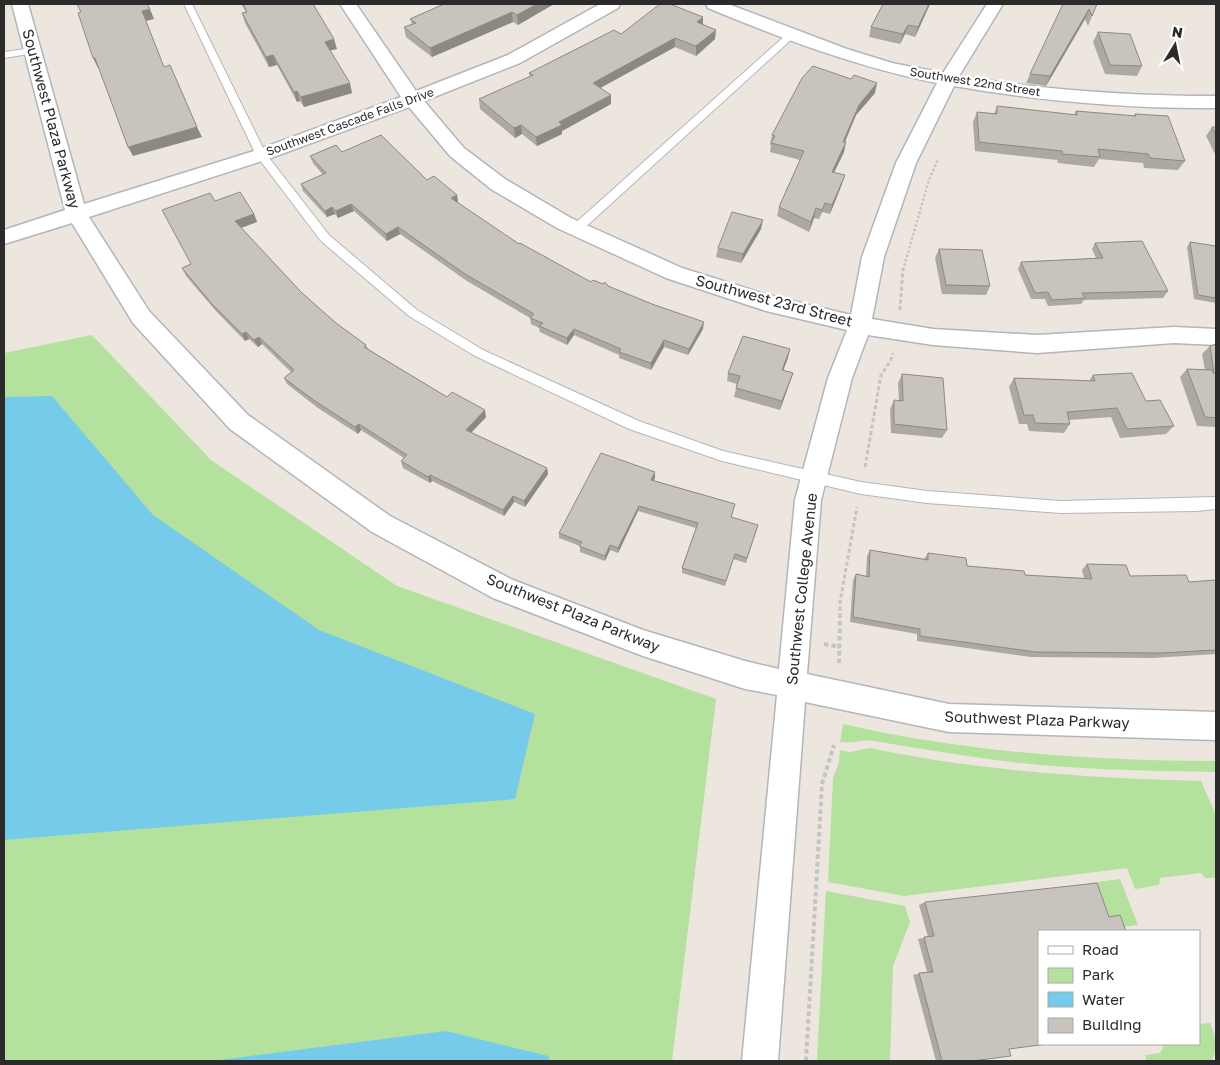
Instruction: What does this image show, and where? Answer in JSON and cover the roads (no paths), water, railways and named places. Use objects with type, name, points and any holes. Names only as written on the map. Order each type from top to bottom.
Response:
[{"type":"street","name":"Southwest Plaza Parkway","points":[[20,4],[76,213],[141,317],[239,422],[380,524],[503,589],[643,643],[745,675],[948,718],[1216,726]]},
{"type":"street","name":"Southwest 23rd Street","points":[[348,4],[412,100],[458,152],[498,184],[576,229],[674,274],[766,303],[860,325],[933,337],[1037,344],[1174,335],[1216,337]]},
{"type":"street","name":"Southwest Cascade Falls Drive","points":[[4,237],[261,155],[412,100],[514,59],[612,4]]},
{"type":"street","name":"Southwest 22nd Street","points":[[714,4],[790,36],[859,59],[948,80],[1088,97],[1142,101],[1216,102]]},
{"type":"street","name":"Southwest College Avenue","points":[[760,1061],[808,500],[840,378],[860,325],[873,257],[906,163],[948,80],[995,4]]},
{"type":"lane","points":[[188,4],[261,155],[325,238],[413,313],[479,353],[634,425],[722,456],[861,488],[928,498],[1061,507],[1216,503]]},
{"type":"lane","points":[[576,229],[790,36]]},
{"type":"lane","points":[[4,55],[32,51]]},
{"type":"water","points":[[52,396],[153,515],[319,630],[535,714],[515,799],[4,840],[4,397]]},
{"type":"water","points":[[446,1031],[548,1056],[550,1061],[211,1061]]}]
